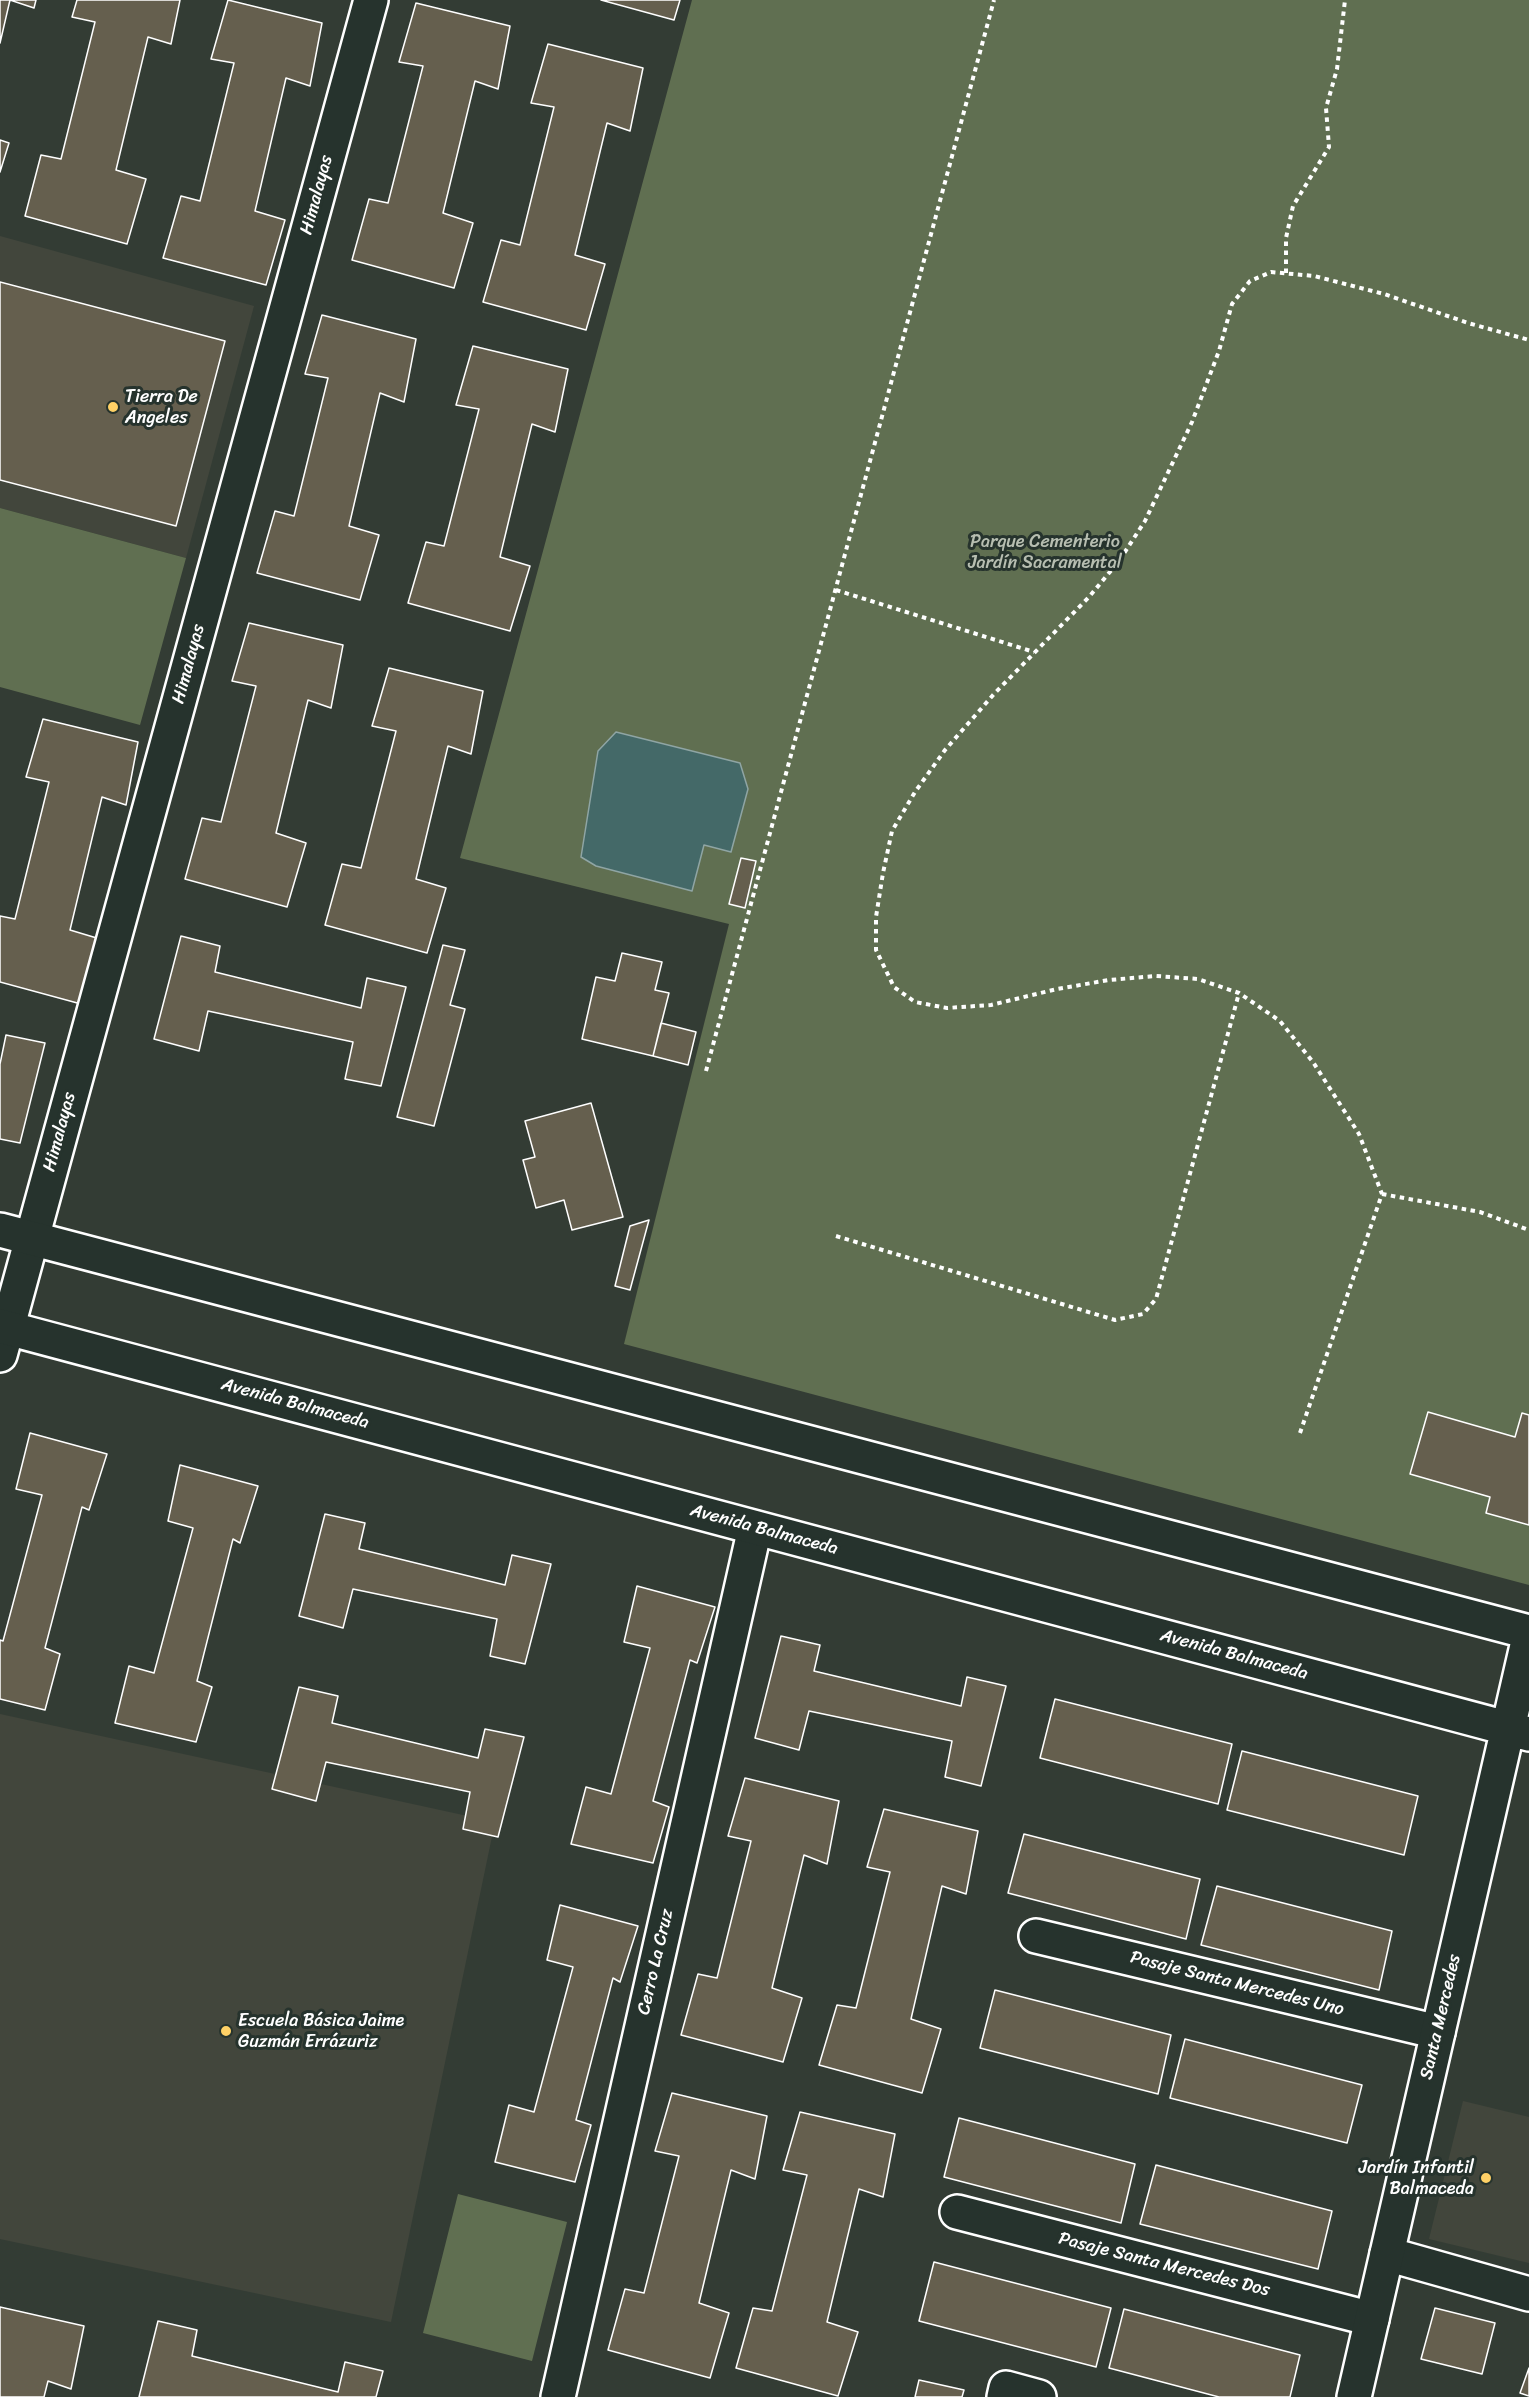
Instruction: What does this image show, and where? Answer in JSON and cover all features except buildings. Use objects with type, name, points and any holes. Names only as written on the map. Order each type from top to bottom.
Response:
[{"type":"street","name":"Himalayas","points":[[2,1336],[15,1234],[371,0]]},
{"type":"street","points":[[15,1234],[1529,1634]]},
{"type":"street","name":"Avenida Balmaceda","points":[[2,1336],[755,1528],[1518,1731]]},
{"type":"street","name":"Cerro La Cruz","points":[[558,2397],[755,1528]]},
{"type":"street","name":"Santa Mercedes","points":[[1354,2397],[1438,2032],[1518,1731],[1529,1634]]},
{"type":"street","name":"Pasaje Santa Mercedes Uno","points":[[1036,1936],[1438,2032]]},
{"type":"street","name":"Pasaje Santa Mercedes Dos","points":[[957,2212],[1372,2319]]},
{"type":"street","points":[[1387,2254],[1529,2294]]},
{"type":"street","points":[[1004,2397],[1006,2388],[1039,2397]]},
{"type":"path","points":[[706,1071],[994,0]]},
{"type":"path","points":[[1286,273],[1286,238],[1293,206],[1329,147],[1326,108],[1336,69],[1345,0]]},
{"type":"path","points":[[1300,1433],[1382,1194],[1359,1134],[1313,1062],[1280,1021],[1239,993],[1198,979],[1156,976],[1109,980],[1057,989],[991,1005],[947,1008],[915,1002],[894,987],[876,950],[876,917],[883,873],[892,831],[915,792],[945,750],[994,694],[1089,597],[1119,561],[1145,521],[1192,422],[1219,351],[1232,304],[1250,281],[1271,272],[1314,276],[1384,294],[1468,323],[1529,340]]},
{"type":"path","points":[[836,590],[1034,652]]},
{"type":"path","points":[[836,1236],[1115,1320],[1143,1314],[1156,1299],[1239,993]]},
{"type":"path","points":[[1382,1194],[1480,1212],[1528,1228]]},
{"type":"shaded area","name":"Tierra De Angeles","points":[[0,236],[254,306],[186,558],[0,508]]},
{"type":"shaded area","name":"Escuela Básica Jaime Guzmán Errázuriz","points":[[0,1714],[495,1822],[391,2322],[0,2239]]},
{"type":"shaded area","name":"Jardín Infantil Balmaceda","points":[[1463,2101],[1529,2117],[1529,2263],[1429,2239]]},
{"type":"green space","name":"Parque Cementerio Jardín Sacramental","points":[[692,0],[1529,0],[1529,1585],[624,1344],[729,924],[460,858]]},
{"type":"green space","points":[[0,508],[186,558],[140,725],[0,687]]},
{"type":"green space","points":[[458,2194],[567,2222],[532,2361],[423,2333]]},
{"type":"water","points":[[616,732],[740,763],[748,789],[731,852],[704,845],[692,891],[596,866],[581,857],[598,751]]},
{"type":"place","name":"Tierra De Angeles","points":[[113,407]]},
{"type":"place","name":"Escuela Básica Jaime Guzmán Errázuriz","points":[[226,2031]]},
{"type":"place","name":"Jardín Infantil Balmaceda","points":[[1486,2178]]}]
